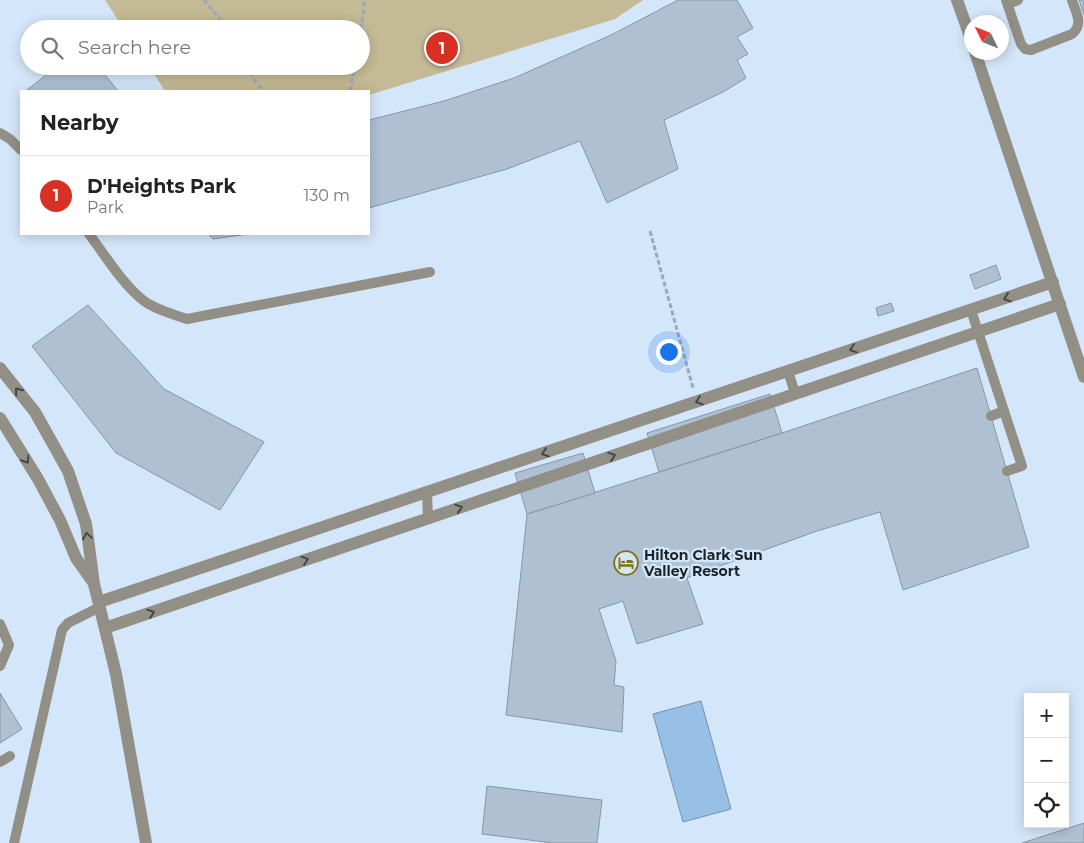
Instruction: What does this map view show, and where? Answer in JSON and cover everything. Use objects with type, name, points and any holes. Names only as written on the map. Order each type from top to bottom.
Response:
[{"type":"street","points":[[957,0],[964,20]]},
{"type":"street","points":[[978,60],[1054,282],[1084,377]]},
{"type":"street","points":[[100,604],[1054,282]]},
{"type":"street","points":[[105,628],[1060,304]]},
{"type":"street","points":[[0,368],[35,412],[68,472],[86,524],[94,584],[116,674],[146,843]]},
{"type":"street","points":[[0,418],[38,479],[60,520],[76,558],[94,584]]},
{"type":"lane","points":[[1011,1],[1021,44],[1025,49],[1031,50],[1072,34],[1077,30],[1080,22],[1072,0]]},
{"type":"lane","points":[[0,133],[20,149]]},
{"type":"lane","points":[[90,235],[129,286],[144,301],[163,311],[187,319],[430,272]]},
{"type":"lane","points":[[971,310],[1022,466],[1007,471]]},
{"type":"lane","points":[[788,371],[796,393]]},
{"type":"lane","points":[[991,416],[1004,411]]},
{"type":"lane","points":[[428,492],[428,518]]},
{"type":"lane","points":[[14,843],[62,630],[68,623],[100,604]]},
{"type":"lane","points":[[0,624],[9,645],[0,666]]},
{"type":"lane","points":[[0,762],[10,756]]},
{"type":"path","points":[[204,0],[221,20]]},
{"type":"path","points":[[362,20],[365,0]]},
{"type":"path","points":[[251,75],[263,90]]},
{"type":"path","points":[[350,90],[353,75]]},
{"type":"path","points":[[650,232],[697,402]]},
{"type":"shaded area","points":[[105,0],[643,0],[615,19],[370,95],[370,90],[164,90],[155,75],[370,75],[370,20],[118,20]]},
{"type":"water","points":[[701,701],[731,809],[683,822],[653,714]]},
{"type":"building","points":[[678,0],[737,0],[753,28],[737,37],[748,54],[737,60],[746,78],[723,92],[664,120],[678,169],[607,203],[580,141],[507,169],[370,208],[370,120],[444,101],[514,78],[611,35]]},
{"type":"building","points":[[1079,0],[1084,0],[1084,15]]},
{"type":"building","points":[[46,75],[105,75],[117,90],[27,90]]},
{"type":"building","points":[[209,235],[241,235],[213,239]]},
{"type":"building","points":[[996,265],[1001,279],[975,289],[970,275]]},
{"type":"building","points":[[891,303],[894,311],[878,316],[876,308]]},
{"type":"building","points":[[88,305],[164,389],[264,442],[220,510],[116,453],[32,346]]},
{"type":"building","name":"Hilton Clark Sun Valley Resort","points":[[977,368],[1029,547],[903,590],[880,512],[817,531],[687,578],[703,624],[637,644],[623,601],[599,609],[616,661],[614,685],[624,687],[622,732],[506,715],[527,514],[782,433]]},
{"type":"building","points":[[770,394],[782,433],[659,472],[647,433]]},
{"type":"building","points":[[583,453],[595,493],[527,514],[515,473]]},
{"type":"building","points":[[0,693],[22,729],[0,743]]},
{"type":"building","points":[[487,786],[602,800],[597,843],[553,843],[482,834]]},
{"type":"building","points":[[1084,823],[1084,843],[1022,843],[1069,828]]},
{"type":"place","name":"D'Heights Park","points":[[442,48]]},
{"type":"place","name":"Hilton Clark Sun Valley Resort","points":[[626,563]]}]
